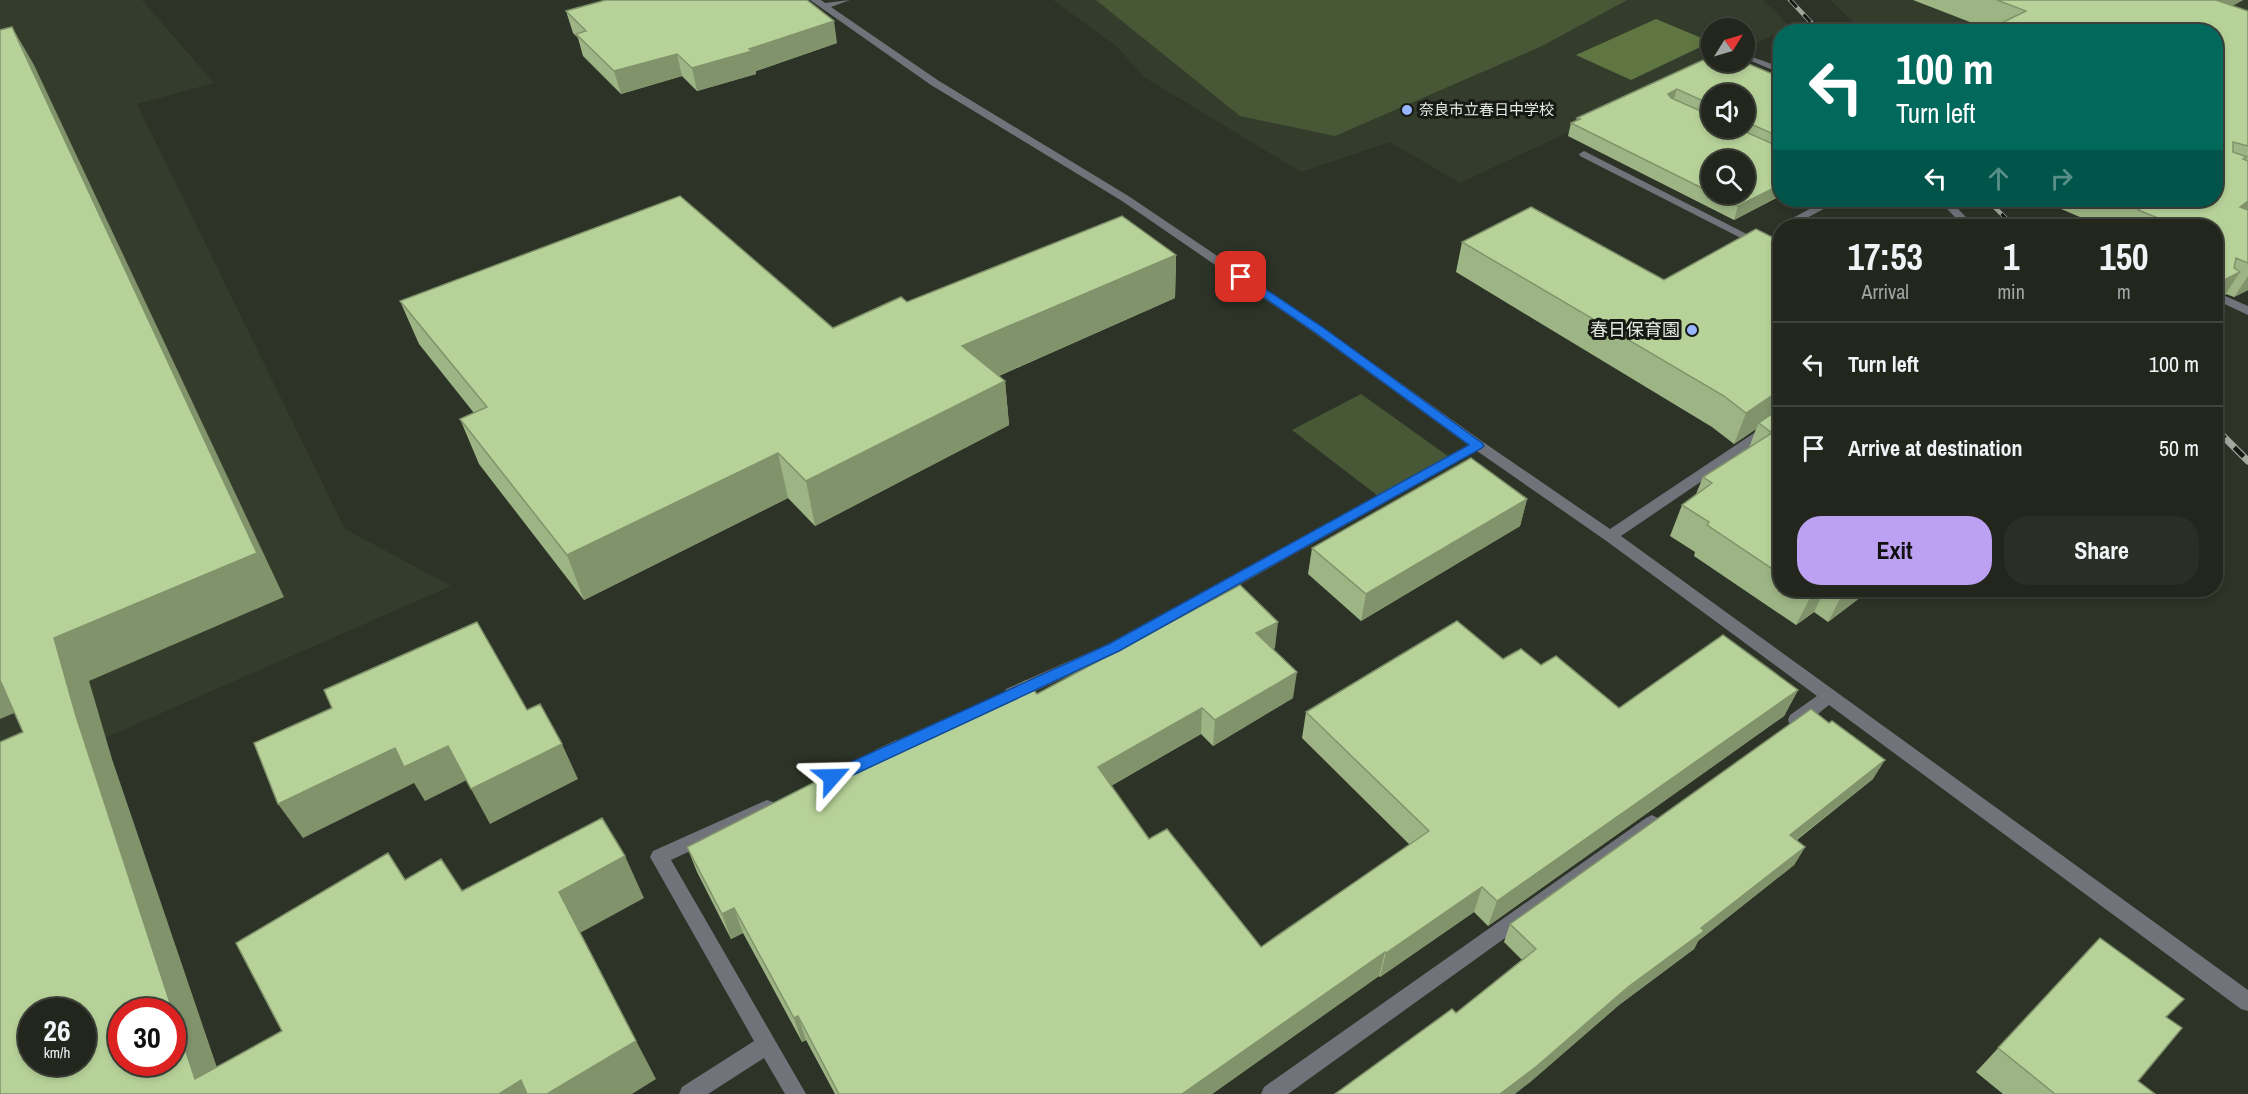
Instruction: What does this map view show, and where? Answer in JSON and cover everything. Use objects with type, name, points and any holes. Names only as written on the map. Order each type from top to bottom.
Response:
[{"type":"street","points":[[819,3],[845,0]]},
{"type":"street","points":[[819,3],[934,83],[1126,199],[1317,329],[1478,446],[1610,536],[2248,1002]]},
{"type":"street","points":[[1755,59],[1773,67]]},
{"type":"street","points":[[1584,154],[1773,251]]},
{"type":"street","points":[[1797,219],[1821,207]]},
{"type":"street","points":[[1951,207],[1962,219]]},
{"type":"street","points":[[1755,242],[1773,232]]},
{"type":"street","points":[[2223,299],[2248,311]]},
{"type":"street","points":[[1610,536],[1773,427]]},
{"type":"street","points":[[865,762],[1114,648],[1478,446]]},
{"type":"street","points":[[1779,732],[1828,697]]},
{"type":"street","points":[[778,802],[659,857],[796,1094]]},
{"type":"street","points":[[1271,1094],[1662,816]]},
{"type":"street","points":[[689,1094],[768,1044]]},
{"type":"shaded area","points":[[0,0],[142,0],[214,83],[137,104],[345,529],[451,586],[0,784]]},
{"type":"shaded area","name":"奈良市立春日中学校","points":[[1053,0],[1763,0],[1788,24],[1773,24],[1773,35],[1755,44],[1755,18],[1701,18],[1701,70],[1460,183],[1390,142],[1301,172],[1144,77],[1116,46]]},
{"type":"shaded area","points":[[1096,0],[1627,0],[1542,46],[1335,136],[1240,116]]},
{"type":"shaded area","points":[[1830,0],[2248,0],[2248,183],[2223,65],[2223,24],[1856,24]]},
{"type":"shaded area","points":[[1656,19],[1701,38],[1701,47],[1631,80],[1576,55]]},
{"type":"shaded area","points":[[1361,394],[1452,459],[1382,499],[1292,430]]},
{"type":"building","points":[[606,0],[807,0],[834,21],[749,49],[752,51],[692,68],[677,54],[614,71],[576,34],[586,31],[566,11]]},
{"type":"building","points":[[1997,0],[2216,0],[2248,11],[2248,146],[2233,142],[2233,152],[2247,157],[2243,159],[2248,161],[2248,201],[2240,207],[2248,210],[2248,263],[2236,258],[2234,268],[2240,272],[2223,280],[2223,219],[2160,219],[2138,210],[2142,207],[2223,207],[2223,24],[1999,24],[2026,11]]},
{"type":"building","points":[[12,27],[257,553],[54,638],[76,716],[168,998],[108,998],[108,1076],[186,1076],[186,1052],[195,1079],[282,1031],[236,943],[388,853],[405,880],[441,859],[462,891],[602,818],[625,856],[559,892],[636,1041],[547,1094],[527,1094],[521,1080],[499,1094],[0,1094],[0,742],[23,732],[0,680],[0,30]]},
{"type":"building","points":[[1701,61],[1701,72],[1755,72],[1755,67],[1773,74],[1773,134],[1755,126],[1755,84],[1701,84],[1701,100],[1677,89],[1668,94],[1671,98],[1701,111],[1701,138],[1755,138],[1755,136],[1773,144],[1773,188],[1755,198],[1755,150],[1701,150],[1701,188],[1571,123],[1580,119],[1577,118]]},
{"type":"building","points":[[680,196],[833,328],[901,297],[907,302],[1122,216],[1176,255],[962,346],[1005,381],[806,481],[778,453],[567,555],[460,419],[487,407],[400,301]]},
{"type":"building","points":[[1531,207],[1664,280],[1756,229],[1773,238],[1773,395],[1746,413],[1724,396],[1462,242]]},
{"type":"building","points":[[1773,413],[1773,569],[1707,525],[1709,522],[1682,505],[1712,483],[1703,477],[1772,433],[1759,423]]},
{"type":"building","points":[[1471,458],[1527,499],[1366,594],[1312,548]]},
{"type":"building","points":[[1240,585],[1278,622],[1256,633],[1297,672],[1215,720],[1202,708],[1098,767],[1149,839],[1167,829],[1261,947],[1429,831],[1306,712],[1457,621],[1503,659],[1521,649],[1541,665],[1556,656],[1619,708],[1723,635],[1798,690],[1497,901],[1482,887],[1182,1094],[839,1094],[798,1016],[794,1018],[734,908],[722,914],[687,847],[896,741],[902,749],[1026,681],[1037,694]]},
{"type":"building","points":[[477,622],[527,710],[540,704],[562,744],[471,789],[448,746],[404,767],[395,748],[278,804],[254,743],[332,708],[324,690]]},
{"type":"building","points":[[1811,709],[1829,723],[1832,721],[1885,760],[1790,835],[1805,847],[1701,928],[1704,931],[1628,987],[1537,1066],[1500,1094],[1335,1094],[1452,1009],[1456,1013],[1536,949],[1510,924]]},
{"type":"building","points":[[2100,938],[2184,999],[2166,1017],[2182,1028],[2138,1081],[2155,1094],[2055,1094],[1998,1048]]},
{"type":"railway","points":[[1790,0],[1812,24]]},
{"type":"railway","points":[[1994,207],[2007,219]]},
{"type":"railway","points":[[2223,436],[2248,461]]},
{"type":"place","name":"奈良市立春日中学校","points":[[1407,110]]},
{"type":"place","name":"春日保育園","points":[[1692,330]]},
{"type":"route","points":[[832,777],[1114,648],[1478,446],[1241,277]]}]
